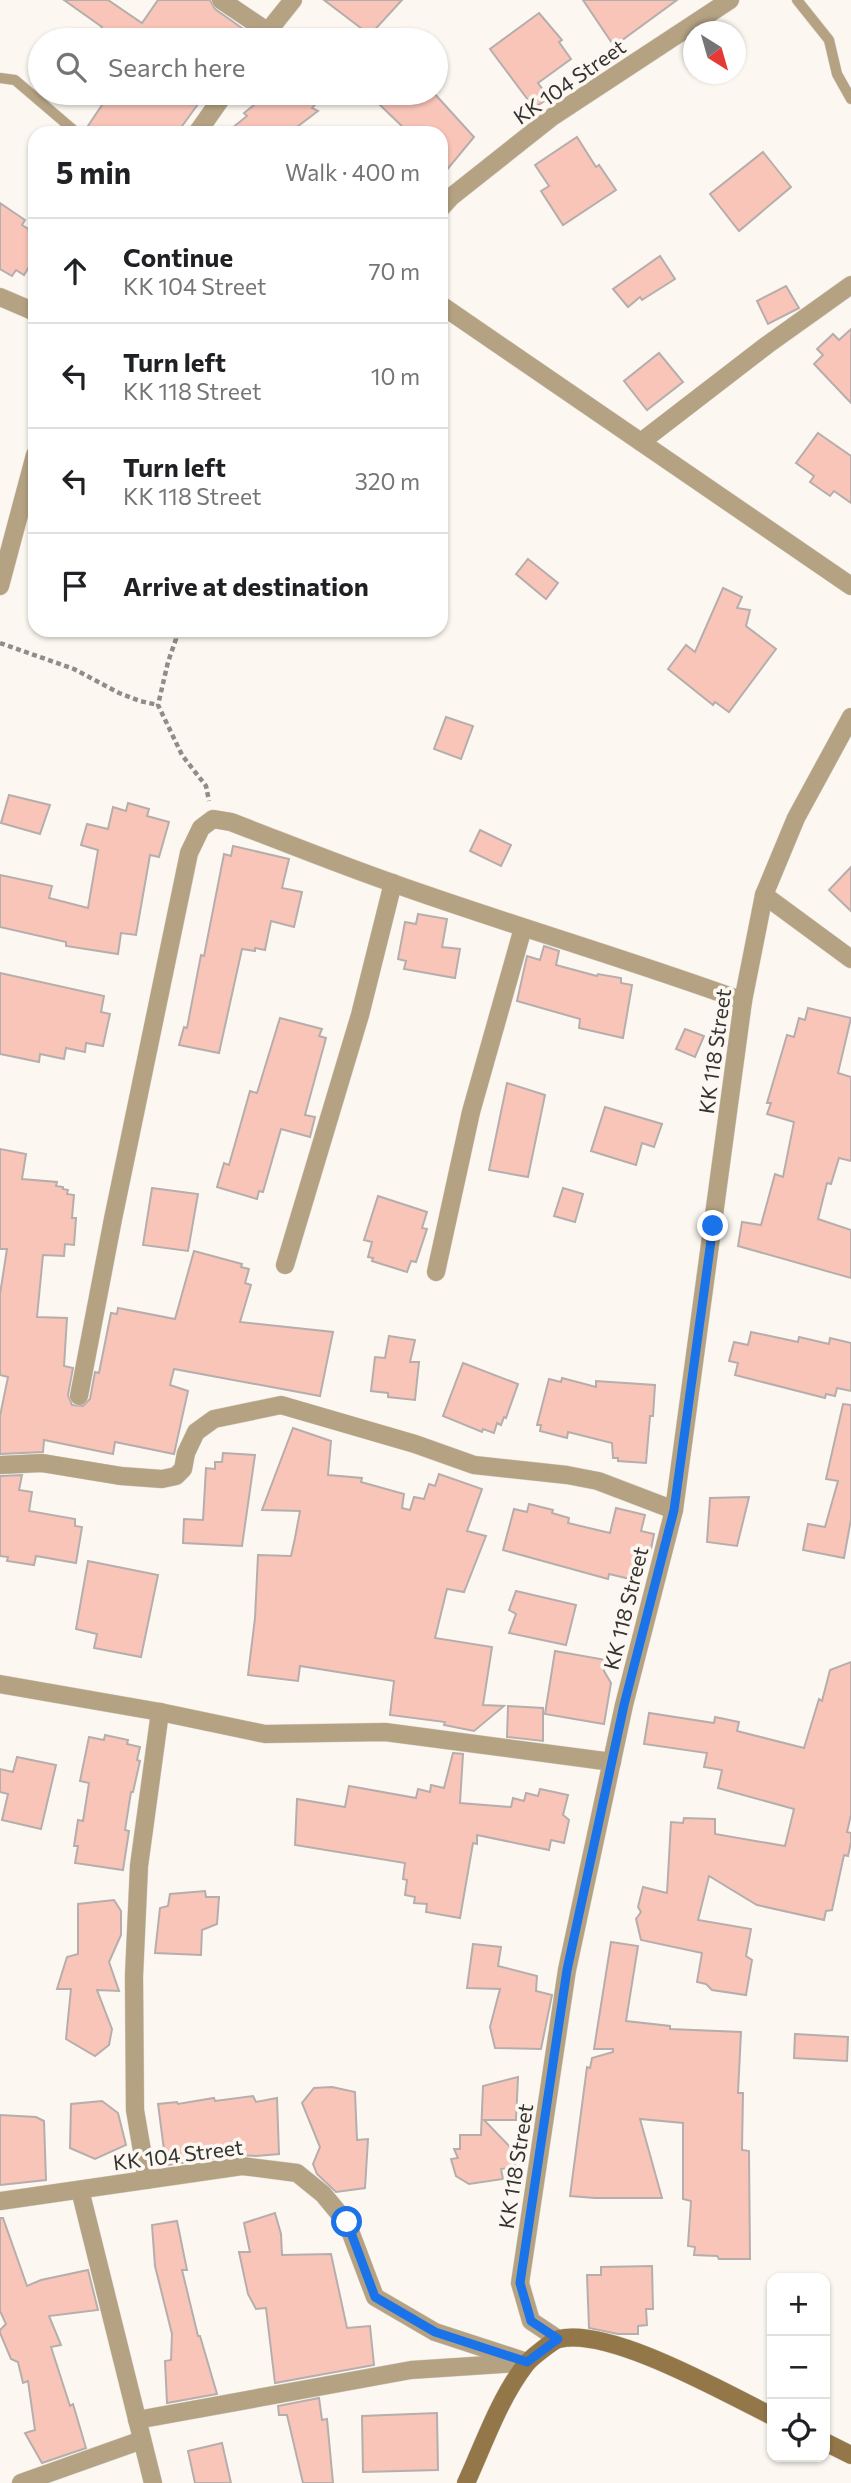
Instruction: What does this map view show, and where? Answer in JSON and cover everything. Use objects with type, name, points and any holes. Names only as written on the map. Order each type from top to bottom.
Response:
[{"type":"street","points":[[221,0],[254,28]]},
{"type":"street","points":[[270,28],[293,0]]},
{"type":"street","name":"KK 104 Street","points":[[448,200],[552,117],[730,0]]},
{"type":"street","points":[[202,126],[217,105]]},
{"type":"street","points":[[641,442],[767,345],[851,285]]},
{"type":"street","points":[[0,297],[28,309]]},
{"type":"street","points":[[448,310],[851,586]]},
{"type":"street","points":[[0,586],[5,547],[28,476]]},
{"type":"street","name":"KK 118 Street","points":[[558,2339],[531,2321],[520,2283],[567,1970],[624,1705],[674,1510],[743,1001],[764,895],[796,818],[851,717]]},
{"type":"street","points":[[79,1396],[189,853],[201,828],[213,819],[231,822],[393,884],[523,928],[642,964],[743,1001]]},
{"type":"street","points":[[285,1265],[360,1015],[393,884]]},
{"type":"street","points":[[764,895],[851,958]]},
{"type":"street","points":[[436,1272],[471,1112],[523,928]]},
{"type":"street","points":[[0,1465],[42,1463],[121,1476],[162,1479],[176,1476],[183,1469],[186,1453],[196,1432],[214,1419],[281,1405],[415,1444],[474,1465],[598,1481],[674,1510]]},
{"type":"street","points":[[0,1684],[160,1712],[265,1734],[385,1732],[612,1762]]},
{"type":"street","points":[[147,2180],[135,2109],[134,1976],[139,1866],[160,1712]]},
{"type":"street","name":"KK 104 Street","points":[[0,2201],[242,2166],[297,2174],[323,2194],[347,2222],[375,2297],[435,2332],[527,2362]]},
{"type":"street","points":[[80,2190],[153,2483]]},
{"type":"street","points":[[466,2483],[507,2395],[527,2362],[558,2339],[591,2339],[655,2358],[767,2414]]},
{"type":"street","points":[[137,2420],[411,2370],[527,2362]]},
{"type":"street","points":[[21,2483],[142,2440]]},
{"type":"street","points":[[830,2444],[851,2455]]},
{"type":"lane","points":[[797,0],[830,40],[838,74],[851,99]]},
{"type":"lane","points":[[0,78],[16,80],[28,91]]},
{"type":"lane","points":[[44,105],[68,126]]},
{"type":"path","points":[[176,637],[158,705],[182,755],[206,786],[213,819]]},
{"type":"path","points":[[0,643],[74,669],[119,693],[158,705]]},
{"type":"building","points":[[64,0],[108,0],[142,23],[158,0],[210,0],[215,9],[242,28],[101,28]]},
{"type":"building","points":[[324,0],[402,0],[376,28],[361,28]]},
{"type":"building","points":[[583,0],[677,0],[614,46]]},
{"type":"building","points":[[539,13],[562,40],[559,42],[571,59],[538,83],[549,98],[534,108],[490,49]]},
{"type":"building","points":[[102,105],[197,105],[182,126],[88,126]]},
{"type":"building","points":[[254,105],[315,105],[312,108],[318,111],[298,126],[235,126],[247,116],[244,113]]},
{"type":"building","points":[[380,105],[445,105],[474,137],[448,169],[448,126],[402,126]]},
{"type":"building","points":[[577,137],[596,167],[599,165],[616,190],[563,225],[541,191],[549,186],[535,165]]},
{"type":"building","points":[[763,152],[791,187],[739,231],[710,194]]},
{"type":"building","points":[[0,203],[25,220],[22,225],[28,229],[28,268],[24,275],[16,270],[12,276],[0,269]]},
{"type":"building","points":[[660,256],[675,279],[642,300],[640,297],[628,307],[613,289]]},
{"type":"building","points":[[786,286],[799,308],[768,324],[757,301]]},
{"type":"building","points":[[851,329],[851,403],[814,364],[823,355],[817,349],[833,334],[839,340]]},
{"type":"building","points":[[659,353],[683,382],[647,410],[624,381]]},
{"type":"building","points":[[818,433],[851,456],[851,503],[834,491],[830,496],[810,482],[814,476],[796,463]]},
{"type":"building","points":[[528,559],[558,583],[546,599],[516,574]]},
{"type":"building","points":[[723,588],[742,597],[737,608],[750,610],[746,626],[776,649],[729,712],[715,702],[713,705],[668,669],[686,645],[695,652]]},
{"type":"building","points":[[446,717],[473,726],[461,759],[434,749]]},
{"type":"building","points":[[9,795],[50,805],[40,834],[1,823]]},
{"type":"building","points":[[128,803],[149,809],[147,816],[169,822],[159,857],[150,855],[136,935],[121,933],[118,954],[66,946],[66,942],[0,927],[0,875],[52,886],[49,898],[88,908],[98,850],[81,845],[87,824],[108,829],[113,807],[126,811]]},
{"type":"building","points":[[480,830],[511,845],[501,866],[470,851]]},
{"type":"building","points":[[233,846],[289,859],[282,888],[302,892],[294,927],[271,921],[265,950],[242,949],[219,1053],[179,1045],[184,1027],[187,1028],[201,955],[204,956],[224,854],[231,856]]},
{"type":"building","points":[[851,867],[851,911],[829,890]]},
{"type":"building","points":[[418,914],[447,919],[442,947],[460,949],[455,978],[404,969],[406,961],[398,959],[405,922],[416,924]]},
{"type":"building","points":[[544,946],[559,951],[556,965],[597,976],[621,978],[621,983],[632,985],[623,1038],[579,1028],[580,1019],[517,1001],[527,956],[540,960]]},
{"type":"building","points":[[0,973],[104,996],[101,1012],[110,1014],[103,1046],[86,1043],[85,1052],[66,1048],[64,1059],[40,1054],[39,1062],[0,1054]]},
{"type":"building","points":[[808,1008],[851,1018],[838,1073],[851,1077],[851,1161],[839,1158],[831,1184],[827,1183],[818,1219],[851,1230],[851,1278],[738,1246],[742,1222],[761,1225],[775,1174],[783,1177],[794,1122],[767,1114],[771,1103],[767,1103],[787,1035],[794,1037],[799,1018],[805,1020]]},
{"type":"building","points":[[280,1018],[322,1029],[319,1036],[326,1038],[305,1115],[315,1117],[310,1137],[281,1129],[263,1192],[259,1191],[257,1199],[217,1187],[224,1163],[229,1165],[250,1091],[257,1093]]},
{"type":"building","points":[[685,1029],[704,1036],[695,1057],[676,1049]]},
{"type":"building","points":[[507,1083],[545,1095],[528,1177],[489,1170]]},
{"type":"building","points":[[605,1107],[662,1124],[654,1147],[642,1143],[636,1165],[591,1151]]},
{"type":"building","points":[[0,1149],[26,1154],[22,1179],[57,1182],[56,1186],[68,1190],[67,1194],[74,1195],[74,1245],[65,1244],[64,1256],[43,1255],[37,1317],[67,1318],[64,1366],[73,1368],[68,1395],[72,1405],[83,1406],[90,1399],[95,1372],[99,1373],[111,1313],[117,1314],[118,1308],[175,1319],[194,1251],[242,1264],[241,1267],[249,1269],[245,1283],[251,1285],[240,1322],[333,1332],[320,1396],[174,1369],[170,1385],[188,1391],[174,1454],[115,1442],[113,1454],[44,1440],[43,1452],[0,1454],[0,1416],[8,1377],[0,1375],[0,1294],[7,1249],[0,1249]]},
{"type":"building","points":[[152,1188],[198,1194],[188,1251],[143,1245]]},
{"type":"building","points":[[563,1188],[583,1194],[575,1222],[554,1216]]},
{"type":"building","points":[[378,1196],[427,1212],[422,1228],[427,1229],[416,1262],[411,1261],[407,1272],[372,1261],[373,1258],[368,1257],[372,1242],[364,1240]]},
{"type":"building","points":[[751,1332],[798,1342],[799,1337],[829,1344],[830,1338],[851,1343],[851,1391],[837,1388],[835,1396],[826,1394],[825,1398],[735,1375],[738,1363],[729,1361],[734,1342],[748,1345]]},
{"type":"building","points":[[389,1336],[415,1340],[410,1362],[419,1362],[415,1400],[388,1397],[388,1393],[371,1391],[375,1357],[385,1358]]},
{"type":"building","points":[[463,1363],[518,1384],[506,1418],[504,1417],[501,1425],[497,1423],[494,1433],[483,1429],[482,1432],[443,1416]]},
{"type":"building","points":[[562,1378],[596,1387],[596,1381],[655,1385],[646,1463],[618,1461],[618,1458],[613,1458],[612,1443],[568,1432],[567,1438],[540,1431],[541,1425],[537,1425],[549,1379],[561,1382]]},
{"type":"building","points":[[843,1404],[851,1405],[851,1519],[844,1558],[803,1550],[808,1524],[825,1527],[838,1481],[826,1479]]},
{"type":"building","points":[[293,1428],[331,1441],[328,1475],[362,1478],[361,1482],[404,1494],[402,1508],[410,1510],[414,1497],[424,1499],[429,1484],[435,1486],[439,1474],[482,1489],[467,1531],[486,1536],[464,1592],[447,1589],[435,1638],[492,1647],[483,1705],[504,1706],[474,1731],[444,1725],[445,1722],[390,1715],[394,1681],[300,1666],[298,1681],[248,1675],[255,1618],[258,1555],[291,1556],[300,1511],[262,1510]]},
{"type":"building","points":[[223,1453],[255,1455],[242,1546],[183,1543],[184,1519],[203,1520],[206,1468],[215,1469],[215,1462],[222,1462]]},
{"type":"building","points":[[22,1475],[19,1490],[32,1492],[29,1511],[75,1519],[75,1526],[82,1527],[76,1563],[36,1556],[34,1565],[7,1561],[8,1557],[0,1556],[0,1476]]},
{"type":"building","points":[[749,1497],[737,1546],[707,1542],[710,1498]]},
{"type":"building","points":[[529,1504],[553,1510],[552,1513],[569,1518],[568,1523],[610,1533],[616,1508],[645,1515],[641,1531],[654,1534],[650,1554],[637,1551],[630,1579],[609,1574],[608,1579],[503,1550],[514,1509],[527,1512]]},
{"type":"building","points":[[88,1561],[158,1575],[141,1657],[94,1648],[97,1634],[76,1629]]},
{"type":"building","points":[[516,1591],[576,1605],[566,1645],[509,1633],[516,1614],[509,1610]]},
{"type":"building","points":[[555,1651],[606,1660],[604,1671],[611,1683],[604,1724],[545,1714]]},
{"type":"building","points":[[851,1662],[851,1815],[847,1832],[851,1833],[851,1842],[848,1856],[844,1855],[832,1910],[826,1911],[824,1920],[757,1905],[709,1876],[698,1920],[751,1929],[746,1956],[752,1960],[746,1995],[712,1990],[706,1984],[697,1982],[702,1953],[641,1940],[636,1919],[641,1912],[638,1907],[643,1887],[667,1893],[671,1822],[683,1823],[684,1818],[715,1819],[715,1834],[785,1846],[794,1809],[718,1788],[722,1770],[704,1767],[707,1753],[644,1744],[649,1713],[714,1723],[715,1717],[739,1722],[737,1731],[804,1748],[819,1699],[822,1701],[830,1670]]},
{"type":"building","points":[[508,1706],[543,1708],[543,1741],[507,1737]]},
{"type":"building","points":[[105,1735],[128,1740],[127,1744],[140,1747],[137,1760],[140,1761],[131,1792],[125,1830],[129,1831],[123,1870],[75,1863],[78,1846],[74,1846],[78,1820],[83,1821],[89,1783],[80,1781],[89,1737],[104,1740]]},
{"type":"building","points":[[453,1753],[463,1754],[460,1803],[511,1807],[513,1798],[524,1801],[526,1793],[538,1796],[540,1789],[568,1795],[563,1815],[569,1820],[564,1843],[551,1840],[549,1850],[477,1835],[477,1844],[473,1843],[460,1918],[426,1912],[427,1904],[414,1903],[415,1897],[405,1895],[405,1863],[295,1845],[297,1799],[345,1807],[349,1786],[416,1798],[418,1789],[430,1792],[431,1785],[444,1788]]},
{"type":"building","points":[[17,1757],[56,1765],[41,1829],[2,1820],[8,1794],[0,1792],[0,1769],[13,1772]]},
{"type":"building","points":[[205,1891],[206,1897],[219,1897],[217,1924],[202,1930],[201,1955],[155,1953],[160,1908],[168,1906],[170,1894]]},
{"type":"building","points":[[114,1900],[121,1911],[121,1935],[109,1962],[119,1991],[97,1990],[112,2029],[109,2045],[95,2056],[66,2039],[71,1989],[57,1989],[67,1957],[78,1954],[78,1904]]},
{"type":"building","points":[[611,1942],[638,1946],[626,2021],[670,2026],[670,2029],[741,2032],[738,2093],[743,2093],[742,2150],[749,2151],[750,2259],[719,2259],[717,2256],[694,2255],[695,2247],[688,2246],[691,2201],[683,2199],[683,2123],[640,2119],[662,2198],[570,2196],[587,2067],[590,2068],[592,2058],[613,2052],[613,2049],[594,2049]]},
{"type":"building","points":[[473,1944],[501,1947],[498,1966],[537,1976],[536,1991],[552,1995],[541,2049],[495,2048],[490,2027],[500,1989],[467,1988]]},
{"type":"building","points":[[795,2034],[848,2037],[847,2061],[794,2058]]},
{"type":"building","points":[[518,2077],[516,2120],[484,2120],[513,2150],[515,2167],[501,2169],[503,2179],[469,2184],[456,2176],[451,2159],[458,2158],[454,2149],[460,2149],[460,2135],[481,2135],[483,2086]]},
{"type":"building","points":[[332,2087],[355,2092],[357,2140],[368,2139],[365,2188],[336,2192],[317,2174],[313,2164],[320,2147],[302,2103],[314,2088]]},
{"type":"building","points":[[253,2096],[256,2102],[277,2098],[279,2154],[240,2155],[166,2165],[158,2104]]},
{"type":"building","points":[[102,2101],[118,2113],[126,2145],[95,2159],[70,2148],[71,2104]]},
{"type":"building","points":[[0,2115],[36,2117],[44,2121],[46,2180],[0,2185]]},
{"type":"building","points":[[275,2213],[281,2234],[282,2255],[331,2254],[347,2328],[370,2326],[374,2365],[275,2383],[266,2308],[256,2309],[248,2294],[239,2252],[250,2252],[244,2223]]},
{"type":"building","points":[[0,2218],[3,2218],[27,2286],[41,2280],[88,2270],[98,2310],[49,2316],[61,2345],[51,2347],[70,2406],[73,2404],[86,2448],[42,2463],[25,2433],[35,2430],[28,2381],[23,2383],[18,2362],[11,2359],[0,2333],[6,2324],[0,2311]]},
{"type":"building","points":[[177,2221],[187,2270],[182,2270],[198,2336],[217,2394],[167,2403],[165,2361],[171,2360],[172,2334],[155,2266],[152,2225]]},
{"type":"building","points":[[652,2266],[653,2309],[646,2309],[647,2325],[638,2326],[638,2334],[618,2334],[589,2328],[587,2275],[601,2275],[601,2267]]},
{"type":"building","points":[[319,2398],[322,2420],[327,2419],[333,2483],[303,2483],[287,2415],[279,2415],[278,2406]]},
{"type":"building","points":[[437,2413],[438,2470],[363,2472],[362,2416]]},
{"type":"building","points":[[222,2443],[231,2483],[195,2483],[188,2451]]},
{"type":"route","points":[[347,2222],[375,2297],[435,2332],[527,2362],[558,2339],[531,2321],[520,2283],[567,1970],[624,1705],[674,1510],[713,1226]]}]
